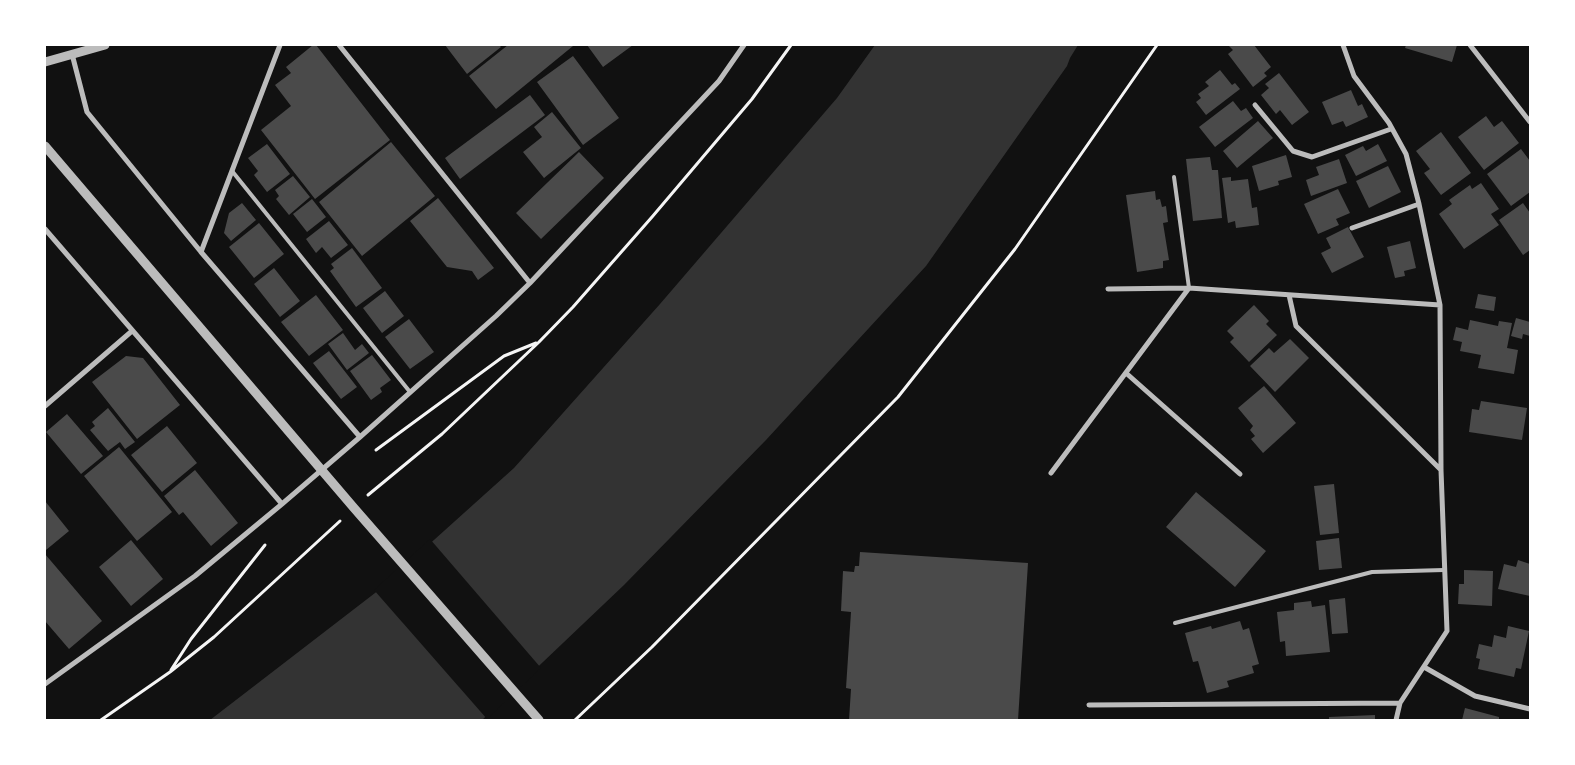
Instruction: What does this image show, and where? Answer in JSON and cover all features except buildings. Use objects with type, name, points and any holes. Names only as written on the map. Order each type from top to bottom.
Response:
[{"type":"street","points":[[45,62],[106,45]]},
{"type":"street","points":[[202,252],[280,45]]},
{"type":"street","points":[[338,45],[530,283]]},
{"type":"street","points":[[45,684],[195,576],[360,437],[530,283],[719,81],[744,45]]},
{"type":"street","points":[[1343,45],[1354,76],[1389,123],[1406,154],[1419,204],[1440,305],[1441,470],[1447,631],[1400,704],[1396,720]]},
{"type":"street","points":[[1470,45],[1530,122]]},
{"type":"street","points":[[72,54],[87,112],[202,252],[360,437]]},
{"type":"street","points":[[1255,105],[1293,152],[1312,157],[1391,129]]},
{"type":"street","points":[[45,146],[354,508],[539,720]]},
{"type":"street","points":[[1352,228],[1419,204]]},
{"type":"street","points":[[45,229],[282,504]]},
{"type":"street","points":[[1108,290],[1189,288],[1440,305]]},
{"type":"street","points":[[1051,474],[1189,288]]},
{"type":"street","points":[[1289,295],[1296,326],[1441,470]]},
{"type":"street","points":[[45,406],[132,331]]},
{"type":"street","points":[[1126,373],[1240,474]]},
{"type":"street","points":[[1424,666],[1475,696],[1530,709]]},
{"type":"street","points":[[1089,705],[1400,704]]},
{"type":"lane","points":[[232,171],[410,392]]},
{"type":"lane","points":[[1174,177],[1189,288]]},
{"type":"lane","points":[[1175,623],[1372,572],[1444,570]]},
{"type":"path","points":[[101,720],[170,672],[214,637],[354,508],[442,434],[539,342],[573,307],[652,218],[752,99],[791,45]]},
{"type":"path","points":[[575,720],[652,647],[898,397],[1015,249],[1157,45]]},
{"type":"shaded area","points":[[875,45],[1078,45],[1067,66],[926,266],[766,440],[624,585],[482,720],[210,720],[375,593],[514,468],[660,304],[837,98]]},
{"type":"pier","points":[[430,539],[541,668],[487,719],[374,590]]}]
